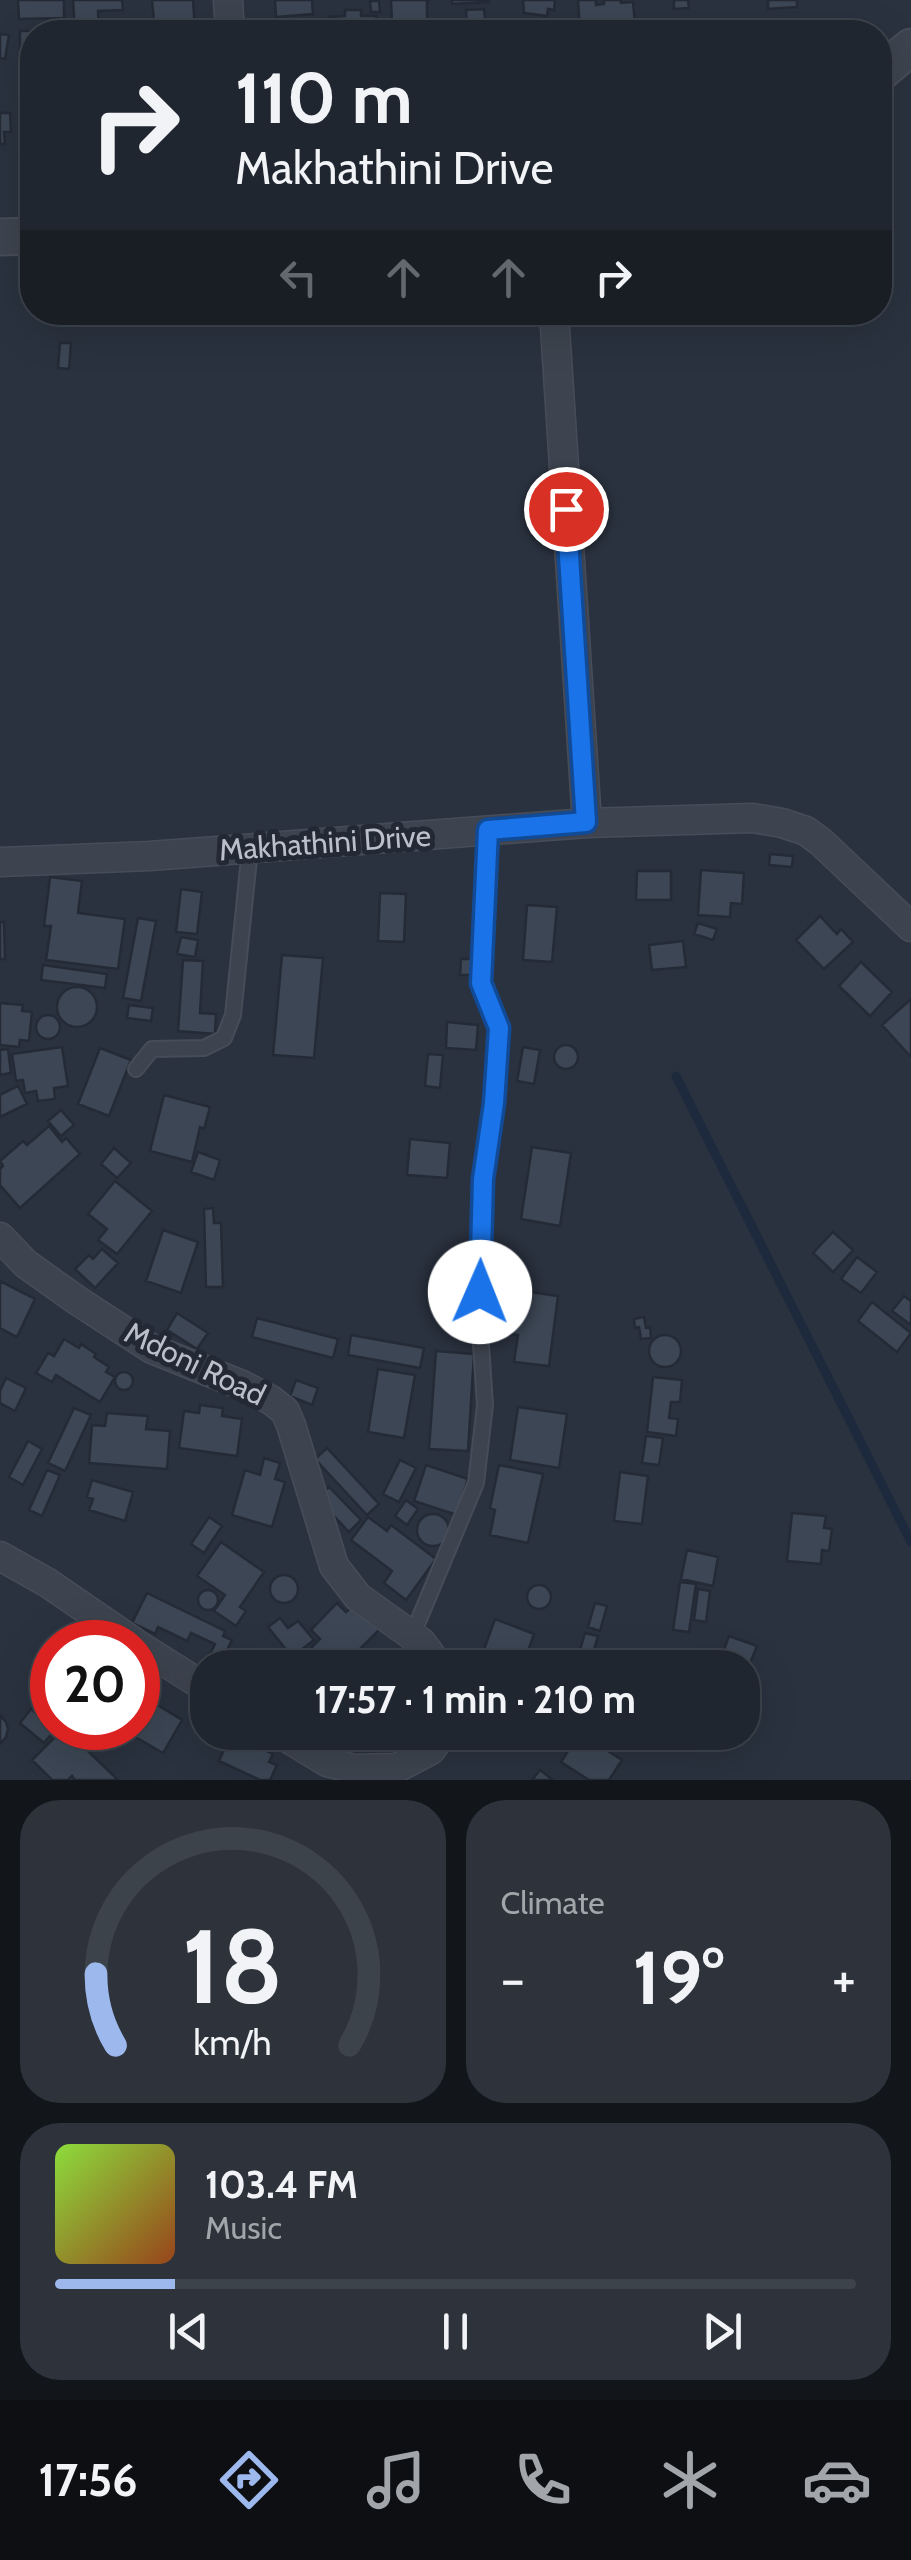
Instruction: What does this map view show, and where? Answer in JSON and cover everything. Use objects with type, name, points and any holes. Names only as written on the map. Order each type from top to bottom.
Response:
[{"type":"street","points":[[555,325],[586,822]]},
{"type":"street","name":"Makhathini Drive","points":[[0,862],[150,856],[586,822],[753,818],[806,830],[911,927]]},
{"type":"street","name":"Mdoni Road","points":[[0,1238],[26,1264],[152,1349],[242,1385],[284,1411],[334,1566],[358,1598],[427,1650]]},
{"type":"street","points":[[0,1556],[101,1620]]},
{"type":"street","points":[[160,1659],[190,1678]]},
{"type":"street","points":[[307,1750],[326,1762],[354,1768],[398,1768],[431,1750]]},
{"type":"lane","points":[[412,1636],[476,1483],[485,1405],[480,1330],[483,1179],[499,1028],[481,983],[488,830]]},
{"type":"lane","points":[[136,1069],[152,1049],[204,1048],[224,1038],[233,1015],[250,849]]},
{"type":"building","points":[[18,0],[64,0],[64,18],[19,19]]},
{"type":"building","points":[[73,0],[122,0],[123,10],[98,11],[98,20],[74,20]]},
{"type":"building","points":[[152,0],[193,0],[194,20],[154,20]]},
{"type":"building","points":[[275,0],[312,0],[313,14],[276,17]]},
{"type":"building","points":[[391,0],[430,0],[427,20],[392,20]]},
{"type":"building","points":[[452,0],[488,0],[489,2],[452,4]]},
{"type":"building","points":[[523,0],[555,0],[554,10],[548,9],[547,16],[524,13]]},
{"type":"building","points":[[578,0],[596,0],[596,5],[604,4],[604,0],[633,2],[635,20],[579,20]]},
{"type":"building","points":[[674,0],[688,0],[689,8],[674,9]]},
{"type":"building","points":[[768,0],[797,0],[797,7],[768,9]]},
{"type":"building","points":[[370,1],[379,1],[380,12],[371,12]]},
{"type":"building","points":[[484,9],[485,20],[467,20],[466,10]]},
{"type":"building","points":[[345,10],[361,10],[361,16],[376,16],[376,20],[329,20],[345,16]]},
{"type":"building","points":[[0,34],[9,35],[5,59],[0,58]]},
{"type":"building","points":[[0,113],[10,113],[11,132],[4,132],[5,144],[0,144]]},
{"type":"building","points":[[60,343],[71,343],[69,369],[58,368]]},
{"type":"building","points":[[770,854],[793,856],[792,867],[769,865]]},
{"type":"building","points":[[701,870],[744,873],[742,904],[731,903],[730,917],[698,915]]},
{"type":"building","points":[[637,871],[671,871],[671,900],[636,900]]},
{"type":"building","points":[[50,877],[82,881],[78,913],[125,919],[118,969],[46,960],[51,926],[44,926]]},
{"type":"building","points":[[181,889],[202,892],[197,934],[176,932]]},
{"type":"building","points":[[380,893],[406,894],[404,942],[378,941]]},
{"type":"building","points":[[527,905],[557,907],[552,962],[523,960]]},
{"type":"building","points":[[820,916],[837,934],[841,929],[853,942],[824,969],[796,940]]},
{"type":"building","points":[[138,918],[156,921],[141,1001],[123,998]]},
{"type":"building","points":[[0,922],[4,922],[5,959],[0,959]]},
{"type":"building","points":[[698,923],[717,929],[713,940],[694,934]]},
{"type":"building","points":[[181,937],[198,940],[195,957],[177,954]]},
{"type":"building","points":[[683,941],[686,967],[652,970],[649,945]]},
{"type":"building","points":[[282,955],[323,958],[314,1058],[273,1055]]},
{"type":"building","points":[[461,959],[474,959],[473,975],[460,975]]},
{"type":"building","points":[[183,960],[203,961],[200,1013],[216,1014],[215,1034],[178,1031]]},
{"type":"building","points":[[861,962],[892,992],[870,1016],[839,986]]},
{"type":"building","points":[[43,965],[107,974],[105,988],[41,980]]},
{"type":"building","points":[[77,987],[91,993],[97,1007],[91,1021],[77,1027],[63,1021],[57,1007],[63,993]]},
{"type":"building","points":[[911,999],[911,1055],[910,1056],[882,1025]]},
{"type":"building","points":[[0,1003],[23,1005],[22,1011],[32,1012],[29,1041],[20,1040],[19,1047],[0,1045]]},
{"type":"building","points":[[129,1005],[153,1008],[151,1021],[127,1018]]},
{"type":"building","points":[[48,1015],[60,1027],[48,1039],[36,1027]]},
{"type":"building","points":[[447,1022],[478,1025],[476,1050],[446,1048]]},
{"type":"building","points":[[566,1045],[578,1057],[566,1069],[554,1057]]},
{"type":"building","points":[[62,1047],[68,1086],[54,1088],[55,1099],[38,1101],[36,1091],[25,1093],[23,1080],[16,1081],[12,1054]]},
{"type":"building","points":[[523,1047],[540,1050],[534,1084],[517,1081]]},
{"type":"building","points":[[100,1048],[131,1060],[109,1116],[78,1104]]},
{"type":"building","points":[[8,1049],[11,1073],[0,1075],[0,1050]]},
{"type":"building","points":[[428,1054],[443,1055],[440,1088],[425,1086]]},
{"type":"building","points":[[18,1086],[27,1104],[0,1117],[0,1095]]},
{"type":"building","points":[[164,1095],[210,1107],[204,1129],[200,1127],[192,1162],[150,1151]]},
{"type":"building","points":[[61,1110],[74,1125],[61,1136],[48,1121]]},
{"type":"building","points":[[49,1126],[62,1142],[66,1138],[80,1154],[20,1208],[0,1185],[0,1161]]},
{"type":"building","points":[[410,1139],[450,1143],[447,1178],[407,1175]]},
{"type":"building","points":[[532,1147],[571,1153],[560,1226],[521,1219]]},
{"type":"building","points":[[114,1148],[131,1163],[117,1178],[101,1164]]},
{"type":"building","points":[[198,1152],[220,1160],[214,1180],[191,1172]]},
{"type":"building","points":[[115,1181],[152,1211],[117,1254],[98,1240],[107,1229],[88,1214]]},
{"type":"building","points":[[213,1208],[214,1223],[221,1223],[223,1287],[206,1287],[204,1209]]},
{"type":"building","points":[[163,1230],[198,1242],[181,1293],[146,1281]]},
{"type":"building","points":[[833,1232],[853,1250],[833,1272],[813,1253]]},
{"type":"building","points":[[102,1249],[118,1263],[95,1288],[75,1269]]},
{"type":"building","points":[[857,1257],[877,1272],[861,1293],[841,1279]]},
{"type":"building","points":[[0,1281],[35,1299],[17,1337],[0,1328]]},
{"type":"building","points":[[516,1290],[558,1296],[549,1366],[514,1362],[518,1335],[510,1334]]},
{"type":"building","points":[[904,1296],[911,1301],[911,1325],[892,1311]]},
{"type":"building","points":[[872,1302],[911,1333],[897,1352],[858,1321]]},
{"type":"building","points":[[177,1313],[208,1333],[197,1349],[167,1330]]},
{"type":"building","points":[[644,1317],[651,1338],[641,1339],[634,1319]]},
{"type":"building","points":[[257,1318],[338,1339],[333,1358],[252,1337]]},
{"type":"building","points":[[351,1335],[424,1348],[420,1368],[348,1355]]},
{"type":"building","points":[[665,1335],[676,1340],[681,1351],[676,1362],[665,1367],[654,1362],[649,1351],[654,1340]]},
{"type":"building","points":[[64,1339],[96,1354],[94,1357],[109,1367],[106,1372],[115,1377],[100,1402],[56,1375],[52,1382],[36,1373],[48,1353],[54,1356]]},
{"type":"building","points":[[436,1351],[474,1354],[468,1451],[429,1449]]},
{"type":"building","points":[[378,1369],[415,1375],[404,1438],[368,1432]]},
{"type":"building","points":[[124,1372],[131,1374],[131,1388],[124,1390],[117,1388],[115,1381],[117,1374]]},
{"type":"building","points":[[653,1377],[682,1380],[680,1402],[671,1402],[669,1418],[678,1419],[676,1436],[647,1432]]},
{"type":"building","points":[[6,1378],[26,1388],[15,1411],[0,1403]]},
{"type":"building","points":[[296,1380],[318,1388],[312,1405],[290,1396]]},
{"type":"building","points":[[200,1405],[223,1408],[222,1416],[242,1419],[237,1456],[179,1448],[184,1411],[199,1413]]},
{"type":"building","points":[[518,1407],[567,1414],[559,1468],[510,1460]]},
{"type":"building","points":[[74,1408],[91,1415],[65,1471],[48,1463]]},
{"type":"building","points":[[107,1413],[148,1416],[146,1429],[170,1431],[167,1469],[89,1463],[92,1425],[105,1426]]},
{"type":"building","points":[[646,1436],[663,1438],[659,1465],[642,1463]]},
{"type":"building","points":[[28,1441],[42,1449],[23,1485],[9,1477]]},
{"type":"building","points":[[327,1448],[379,1504],[367,1515],[315,1459]]},
{"type":"building","points":[[264,1458],[280,1463],[275,1479],[285,1482],[272,1527],[232,1515],[245,1470],[260,1475]]},
{"type":"building","points":[[400,1460],[416,1468],[399,1502],[383,1494]]},
{"type":"building","points":[[426,1465],[468,1479],[457,1515],[414,1501]]},
{"type":"building","points":[[499,1465],[543,1474],[528,1543],[490,1535],[495,1510],[490,1508]]},
{"type":"building","points":[[47,1470],[60,1475],[42,1516],[29,1510]]},
{"type":"building","points":[[620,1472],[648,1476],[642,1524],[614,1521]]},
{"type":"building","points":[[92,1480],[133,1492],[125,1521],[89,1510],[93,1499],[87,1497]]},
{"type":"building","points":[[329,1487],[361,1520],[349,1532],[317,1498]]},
{"type":"building","points":[[406,1500],[418,1509],[407,1525],[395,1516]]},
{"type":"building","points":[[792,1513],[826,1516],[824,1528],[832,1529],[829,1551],[822,1550],[821,1564],[787,1561]]},
{"type":"building","points":[[433,1514],[444,1519],[449,1530],[444,1541],[433,1546],[422,1541],[417,1530],[422,1519]]},
{"type":"building","points":[[209,1517],[222,1526],[204,1553],[191,1544]]},
{"type":"building","points":[[368,1517],[387,1531],[391,1525],[436,1559],[406,1600],[384,1583],[392,1571],[351,1540]]},
{"type":"building","points":[[221,1542],[264,1572],[240,1607],[246,1611],[236,1626],[214,1611],[225,1595],[197,1576]]},
{"type":"building","points":[[687,1550],[718,1557],[713,1586],[681,1579]]},
{"type":"building","points":[[284,1575],[294,1579],[298,1589],[294,1599],[284,1603],[274,1599],[270,1589],[274,1579]]},
{"type":"building","points":[[680,1582],[696,1584],[689,1632],[673,1630]]},
{"type":"building","points":[[539,1585],[548,1588],[548,1606],[539,1609],[530,1606],[527,1597],[530,1588]]},
{"type":"building","points":[[698,1589],[710,1591],[706,1622],[694,1620]]},
{"type":"building","points":[[208,1590],[218,1600],[208,1610],[198,1600]]},
{"type":"building","points":[[147,1593],[225,1631],[223,1636],[232,1640],[227,1650],[212,1650],[215,1644],[191,1633],[187,1641],[160,1628],[160,1620],[134,1620]]},
{"type":"building","points":[[337,1603],[346,1612],[355,1604],[380,1629],[359,1650],[309,1650],[320,1639],[311,1630]]},
{"type":"building","points":[[595,1603],[607,1606],[600,1631],[588,1627]]},
{"type":"building","points":[[280,1618],[288,1628],[298,1621],[314,1640],[301,1650],[286,1650],[268,1627]]},
{"type":"building","points":[[495,1619],[534,1634],[528,1650],[484,1650]]},
{"type":"building","points":[[585,1633],[598,1636],[594,1650],[580,1650]]},
{"type":"building","points":[[729,1636],[757,1646],[755,1650],[724,1650]]},
{"type":"building","points":[[160,1707],[182,1720],[163,1753],[158,1750]]},
{"type":"building","points":[[30,1710],[30,1731],[20,1723]]},
{"type":"building","points":[[0,1715],[8,1729],[0,1744]]},
{"type":"building","points":[[42,1750],[87,1750],[118,1780],[75,1780],[72,1776],[68,1780],[52,1780],[32,1760]]},
{"type":"building","points":[[224,1750],[265,1750],[273,1754],[269,1762],[277,1765],[270,1780],[260,1780],[219,1761]]},
{"type":"building","points":[[569,1750],[606,1750],[622,1760],[609,1780],[589,1780],[561,1762]]},
{"type":"building","points":[[540,1770],[553,1780],[532,1780]]},
{"type":"waterway","points":[[676,1076],[911,1542]]},
{"type":"route","points":[[480,1292],[483,1179],[499,1028],[481,983],[488,830],[586,822],[566,509]]}]
